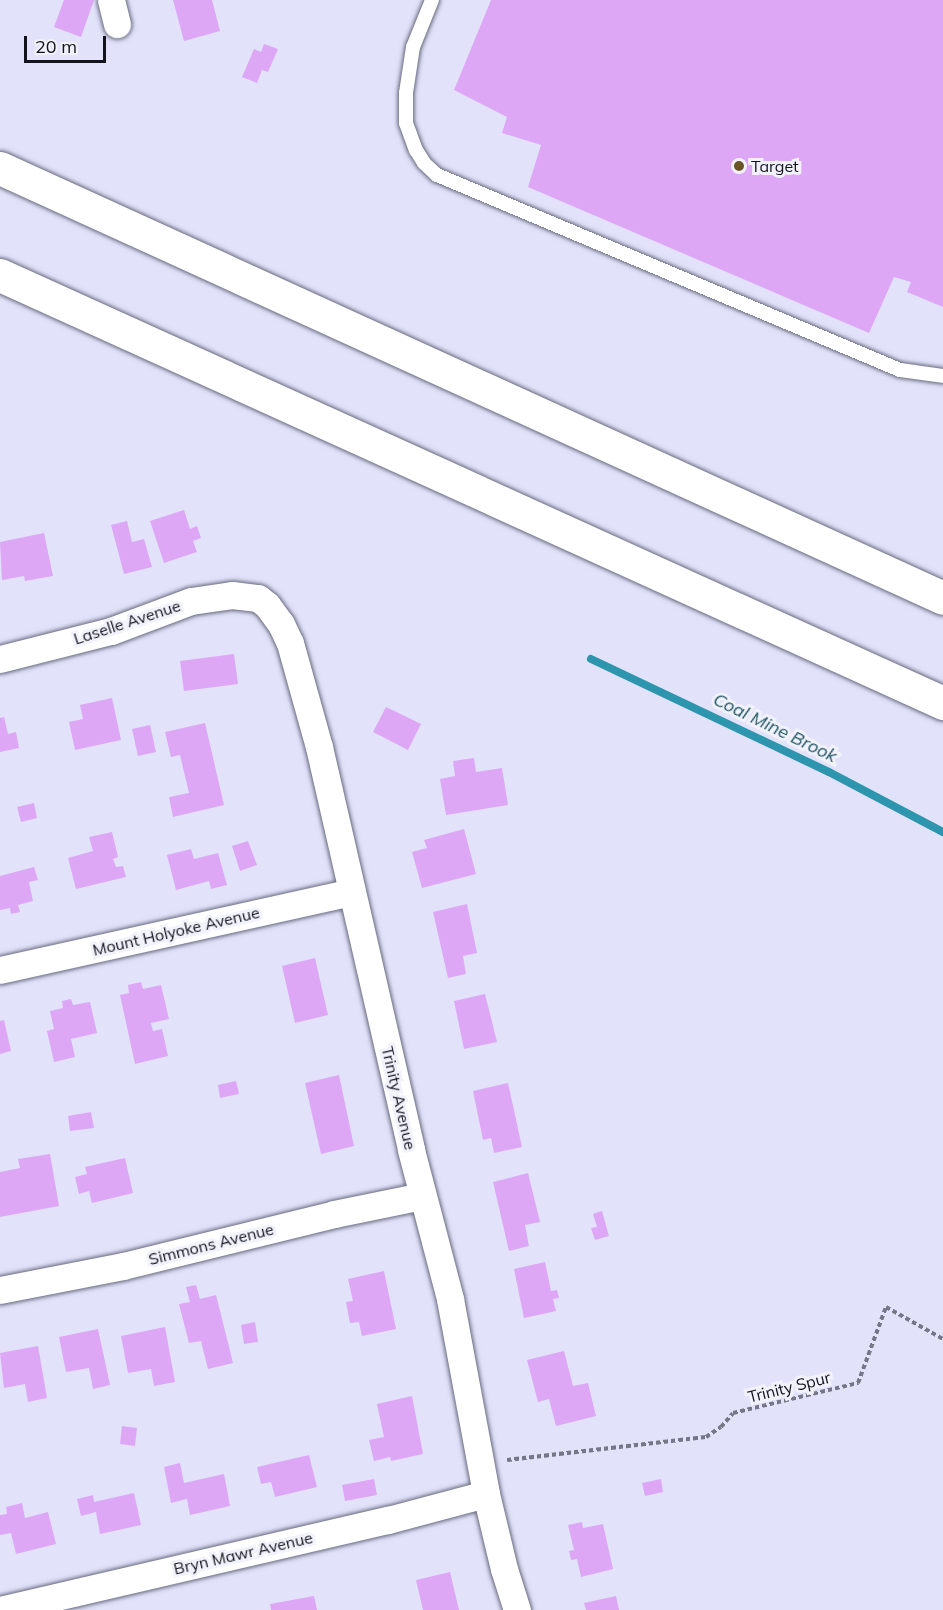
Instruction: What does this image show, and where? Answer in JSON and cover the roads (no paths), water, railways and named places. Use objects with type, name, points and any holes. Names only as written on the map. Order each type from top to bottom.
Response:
[{"type":"highway","points":[[0,168],[943,598]]},
{"type":"highway","points":[[0,275],[943,703]]},
{"type":"street","name":"Laselle Avenue","points":[[0,659],[111,631],[191,601],[232,595],[255,597]]},
{"type":"street","name":"Trinity Avenue","points":[[255,597],[275,614],[290,643],[311,715],[422,1196],[450,1299],[486,1494],[504,1569],[517,1610]]},
{"type":"street","name":"Mount Holyoke Avenue","points":[[0,970],[351,892]]},
{"type":"street","name":"Simmons Avenue","points":[[0,1290],[123,1266],[334,1214],[422,1196]]},
{"type":"street","name":"Bryn Mawr Avenue","points":[[0,1610],[388,1520],[486,1494]]},
{"type":"lane","points":[[432,0],[413,47],[406,93],[406,123],[416,150],[436,175],[900,370],[943,376]]},
{"type":"waterway","name":"Coal Mine Brook","points":[[591,659],[829,772],[943,832]]},
{"type":"place","name":"Target","points":[[739,166]]}]
